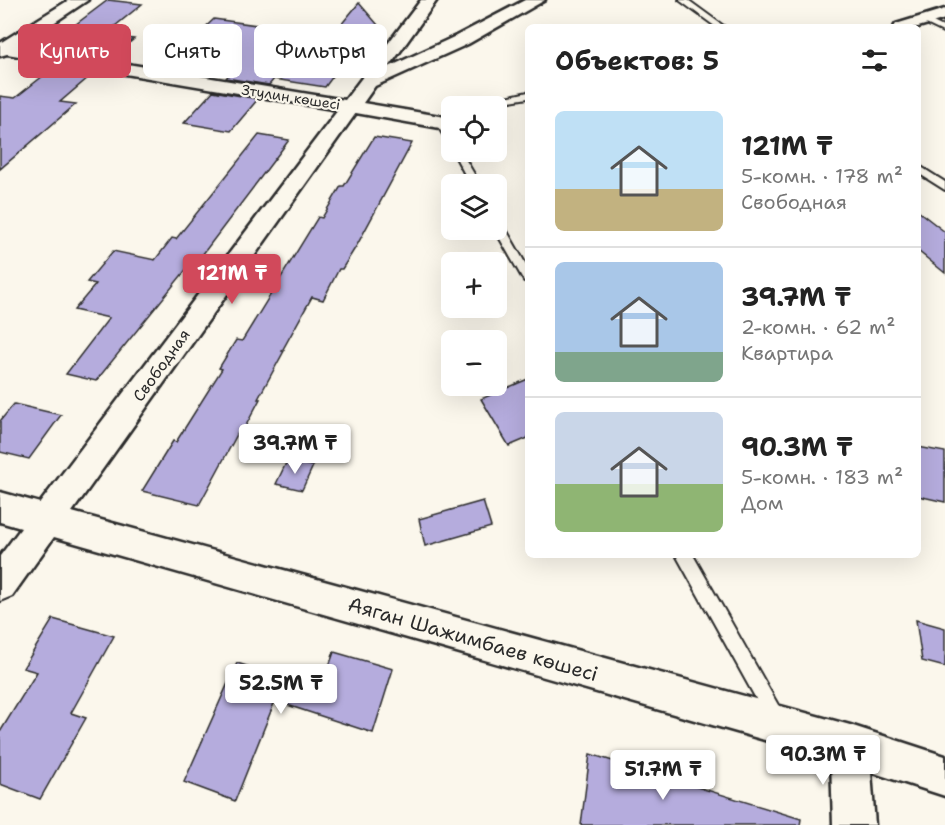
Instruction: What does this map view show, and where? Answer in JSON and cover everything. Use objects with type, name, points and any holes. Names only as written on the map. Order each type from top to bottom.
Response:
[{"type":"street","points":[[1,50],[80,0]]},
{"type":"street","name":"Свободная","points":[[0,584],[429,0]]},
{"type":"street","points":[[369,83],[462,40],[537,0]]},
{"type":"street","points":[[912,24],[945,14]]},
{"type":"street","name":"Зтулин көшесі","points":[[1,50],[350,107],[441,116]]},
{"type":"street","name":"Аяган Шажимбаев көшесі","points":[[0,507],[780,725],[945,776]]},
{"type":"street","points":[[850,745],[854,825]]},
{"type":"lane","points":[[683,0],[716,24]]},
{"type":"lane","points":[[925,20],[945,31]]},
{"type":"lane","points":[[507,99],[525,96]]},
{"type":"lane","points":[[921,170],[945,187]]},
{"type":"lane","points":[[506,240],[525,273]]},
{"type":"lane","points":[[686,558],[780,725]]},
{"type":"building","points":[[108,0],[142,4],[117,24],[76,24]]},
{"type":"building","points":[[359,3],[377,24],[342,24]]},
{"type":"building","points":[[214,19],[254,25],[254,78],[332,78],[325,87],[274,79],[269,85],[226,78],[242,78],[242,24],[209,24]]},
{"type":"building","points":[[40,78],[88,78],[60,102],[76,104],[0,169],[0,96],[15,98]]},
{"type":"building","points":[[213,91],[258,99],[231,131],[184,123]]},
{"type":"building","points":[[259,135],[289,140],[193,267],[189,266],[96,381],[66,374],[109,318],[74,310],[96,284],[87,282],[113,251],[155,260],[172,238],[176,239]]},
{"type":"building","points":[[374,137],[412,143],[357,245],[342,269],[339,269],[323,300],[312,297],[282,351],[284,351],[243,431],[239,431],[199,505],[142,491],[222,369],[219,368],[236,340],[242,341],[318,217],[322,218]]},
{"type":"building","points":[[921,213],[945,232],[945,273],[921,253]]},
{"type":"building","points":[[525,380],[525,439],[509,446],[481,399],[488,396],[507,396],[507,388]]},
{"type":"building","points":[[14,404],[61,415],[29,459],[0,452],[0,421]]},
{"type":"building","points":[[921,448],[945,452],[945,502],[921,497]]},
{"type":"building","points":[[287,461],[313,466],[302,490],[276,484]]},
{"type":"building","points":[[483,501],[491,527],[425,546],[419,519]]},
{"type":"building","points":[[53,619],[114,636],[71,713],[86,718],[40,799],[0,784],[0,732],[37,672],[23,668]]},
{"type":"building","points":[[916,620],[945,628],[945,667],[922,661]]},
{"type":"building","points":[[334,652],[393,669],[373,733],[275,701],[235,801],[184,782],[237,663],[321,689]]},
{"type":"building","points":[[590,754],[801,819],[800,825],[581,825]]}]
